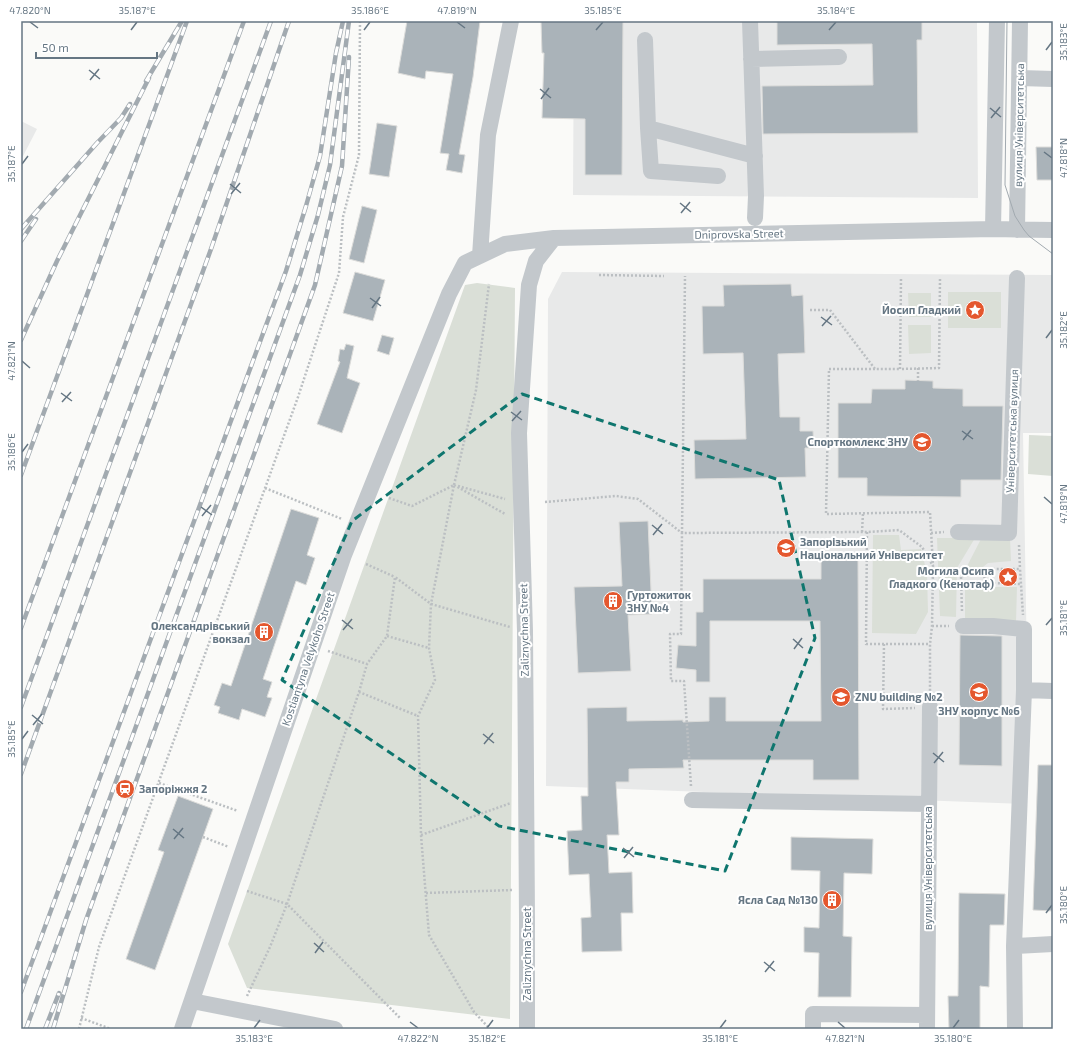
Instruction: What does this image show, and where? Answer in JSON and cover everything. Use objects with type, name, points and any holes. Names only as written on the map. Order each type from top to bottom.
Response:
[{"type":"street","points":[[480,256],[488,135],[511,21]]},
{"type":"street","points":[[750,21],[755,156],[755,218]]},
{"type":"street","points":[[993,229],[997,21]]},
{"type":"street","name":"вулиця Університетська","points":[[1017,230],[1020,21]]},
{"type":"street","points":[[645,40],[651,171],[718,176]]},
{"type":"street","points":[[751,59],[839,57]]},
{"type":"street","points":[[1020,78],[1053,79]]},
{"type":"street","points":[[648,128],[755,156]]},
{"type":"street","name":"Dniprovska Street","points":[[448,294],[465,263],[505,244],[554,238],[993,229],[1053,230]]},
{"type":"street","name":"Zaliznychna Street","points":[[527,1029],[525,631],[519,433],[529,287],[536,261],[554,238]]},
{"type":"street","name":"Університетська вулиця","points":[[958,532],[1009,533],[1016,278]]},
{"type":"street","name":"Kostiantyna Velykoho Street","points":[[182,1029],[344,555],[448,294]]},
{"type":"street","points":[[963,626],[993,626],[1024,629],[1024,690],[1014,946],[1016,1029]]},
{"type":"street","points":[[1024,690],[1053,691]]},
{"type":"street","name":"вулиця Університетська","points":[[927,1022],[930,707]]},
{"type":"street","points":[[692,800],[929,804]]},
{"type":"street","points":[[1014,946],[1053,944]]},
{"type":"street","points":[[192,1002],[335,1029]]},
{"type":"street","points":[[813,1029],[813,1014],[927,1022]]},
{"type":"path","points":[[79,1029],[100,947],[298,397],[339,273],[343,217],[359,155],[360,21]]},
{"type":"path","points":[[599,275],[664,276]]},
{"type":"path","points":[[685,276],[681,634],[670,634],[671,681],[684,681],[692,800]]},
{"type":"path","points":[[900,279],[900,368]]},
{"type":"path","points":[[884,644],[883,709],[930,707],[930,644],[934,566],[930,512],[826,514],[829,369],[875,370],[900,368],[939,368],[940,279]]},
{"type":"path","points":[[489,284],[476,390],[454,485],[431,604],[429,648],[435,680],[418,716],[421,835],[429,935],[474,1012],[490,1029]]},
{"type":"path","points":[[810,310],[830,310],[875,370]]},
{"type":"path","points":[[918,368],[918,381]]},
{"type":"path","points":[[389,498],[412,506],[454,485],[521,504]]},
{"type":"path","points":[[454,485],[522,523]]},
{"type":"path","points":[[265,488],[343,519]]},
{"type":"path","points":[[545,502],[616,496],[638,499],[682,533],[867,532],[899,530],[922,547],[934,566]]},
{"type":"path","points":[[862,532],[863,513]]},
{"type":"path","points":[[867,532],[866,644],[930,644]]},
{"type":"path","points":[[366,564],[395,578],[431,604],[525,631]]},
{"type":"path","points":[[963,626],[961,576],[979,575],[993,569],[1020,570],[1024,629]]},
{"type":"path","points":[[979,575],[994,583],[1021,584]]},
{"type":"path","points":[[246,1000],[270,947],[287,904],[359,692],[367,664],[387,636],[395,578]]},
{"type":"path","points":[[387,636],[429,648]]},
{"type":"path","points":[[334,653],[367,664]]},
{"type":"path","points":[[359,692],[418,716]]},
{"type":"path","points":[[159,783],[238,811]]},
{"type":"path","points":[[421,835],[526,797]]},
{"type":"path","points":[[203,837],[226,846]]},
{"type":"path","points":[[426,893],[527,890]]},
{"type":"path","points":[[248,891],[287,904],[400,1018]]},
{"type":"path","points":[[81,1018],[111,1029]]},
{"type":"highlighted area","points":[[522,394],[779,480],[815,638],[725,871],[499,826],[282,680],[352,521]]},
{"type":"shaded area","points":[[574,21],[977,21],[978,198],[573,195]]},
{"type":"shaded area","points":[[21,121],[37,129],[21,160]]},
{"type":"shaded area","name":"Запорізький Національний Університет","points":[[562,272],[1053,275],[1053,433],[1023,433],[1027,663],[1022,804],[546,786],[548,299]]},
{"type":"shaded area","points":[[477,283],[515,288],[510,1019],[247,988],[228,944],[465,285]]},
{"type":"shaded area","points":[[948,292],[1001,292],[1001,328],[948,328]]},
{"type":"shaded area","points":[[908,293],[931,293],[931,317],[909,317]]},
{"type":"shaded area","points":[[908,325],[931,325],[931,353],[909,354]]},
{"type":"shaded area","points":[[1029,435],[1053,436],[1053,476],[1028,474]]},
{"type":"shaded area","points":[[873,535],[899,535],[901,550],[921,549],[927,573],[928,612],[916,634],[872,633]]},
{"type":"shaded area","points":[[937,538],[975,538],[957,568],[956,617],[940,616]]},
{"type":"shaded area","points":[[1010,538],[1011,561],[988,563],[979,570],[964,572],[981,539]]},
{"type":"shaded area","points":[[965,580],[978,580],[986,587],[1017,587],[1016,622],[965,622]]},
{"type":"building","points":[[407,21],[480,21],[473,77],[459,154],[465,155],[462,173],[446,170],[449,154],[440,153],[453,74],[426,71],[425,79],[398,73]]},
{"type":"building","points":[[541,21],[623,21],[622,175],[585,175],[585,119],[542,118],[544,53],[542,53]]},
{"type":"building","points":[[777,21],[922,21],[922,40],[917,40],[918,133],[763,134],[762,86],[873,85],[872,44],[777,45]]},
{"type":"building","points":[[377,123],[397,126],[389,177],[369,174]]},
{"type":"building","points":[[1036,147],[1053,147],[1053,180],[1037,180]]},
{"type":"building","points":[[362,206],[377,210],[364,263],[349,259]]},
{"type":"building","points":[[355,272],[385,280],[373,321],[343,313]]},
{"type":"building","points":[[791,284],[792,296],[803,295],[805,353],[778,354],[780,417],[800,417],[800,431],[813,431],[814,448],[805,448],[806,477],[695,479],[694,440],[746,439],[743,353],[703,354],[702,306],[724,306],[723,285]]},
{"type":"building","points":[[382,335],[394,338],[389,355],[377,351]]},
{"type":"building","points":[[346,344],[354,346],[347,378],[360,383],[342,433],[317,424],[340,362],[338,361],[340,349],[344,350]]},
{"type":"building","points":[[905,380],[933,381],[933,388],[963,389],[963,406],[1003,406],[1001,480],[961,480],[961,497],[867,496],[867,478],[838,478],[838,403],[871,403],[872,389],[905,389]]},
{"type":"building","name":"Олександрівський вокзал","points":[[291,509],[319,518],[307,555],[315,558],[306,585],[296,581],[263,679],[272,682],[267,697],[272,698],[265,717],[242,709],[239,720],[218,713],[220,707],[214,705],[222,683],[231,686]]},
{"type":"building","name":"Гуртожиток ЗНУ №4","points":[[648,521],[652,614],[628,615],[631,671],[578,673],[574,587],[622,586],[619,522]]},
{"type":"building","points":[[821,560],[858,560],[859,780],[813,780],[813,760],[683,760],[684,768],[629,769],[629,782],[616,782],[619,835],[607,835],[609,873],[632,872],[633,913],[621,913],[622,951],[582,952],[581,918],[591,917],[589,874],[569,875],[567,831],[582,830],[581,796],[588,796],[587,708],[627,707],[627,721],[709,721],[709,697],[726,697],[726,721],[821,721],[820,621],[710,621],[710,682],[696,682],[696,670],[676,668],[678,645],[696,646],[696,612],[703,612],[703,579],[821,579]]},
{"type":"building","name":"ЗНУ корпус №6","points":[[960,635],[1002,636],[1002,766],[959,765]]},
{"type":"building","points":[[1038,765],[1053,765],[1053,911],[1033,910]]},
{"type":"building","points":[[178,796],[213,809],[155,970],[126,959],[164,852],[158,850]]},
{"type":"building","name":"Ясла Сад №130","points":[[791,837],[873,839],[872,874],[844,873],[843,936],[852,937],[851,997],[818,997],[819,953],[804,952],[804,927],[819,928],[820,871],[791,870]]},
{"type":"building","points":[[959,893],[1005,894],[1004,925],[990,925],[989,987],[980,986],[980,1029],[949,1029],[948,996],[958,996]]},
{"type":"tram line","points":[[1007,21],[1005,185],[1015,216],[1024,230],[1029,236],[1053,254]]},
{"type":"railway","points":[[146,81],[182,21]]},
{"type":"railway","points":[[21,475],[187,21]]},
{"type":"railway","points":[[21,628],[244,21]]},
{"type":"railway","points":[[21,707],[271,21]]},
{"type":"railway","points":[[21,774],[211,249],[289,21]]},
{"type":"railway","points":[[21,992],[286,271],[320,156],[336,53],[343,21]]},
{"type":"railway","points":[[26,1029],[300,275],[318,215],[330,165],[349,21]]},
{"type":"railway","points":[[53,1029],[86,920],[315,285],[342,166],[349,57]]},
{"type":"railway","points":[[21,340],[57,261],[149,78]]},
{"type":"railway","points":[[21,229],[121,118],[130,104]]},
{"type":"railway","points":[[21,241],[36,219]]},
{"type":"railway","points":[[45,1029],[59,993]]},
{"type":"place","name":"Йосип Гладкий","points":[[975,310]]},
{"type":"place","name":"Спорткомлекс ЗНУ","points":[[922,442]]},
{"type":"place","name":"Запорізький Національний Університет","points":[[786,548]]},
{"type":"place","name":"Могила Осипа Гладкого (Кенотаф)","points":[[1008,577]]},
{"type":"place","name":"Гуртожиток ЗНУ №4","points":[[613,601]]},
{"type":"place","name":"Олександрівський вокзал","points":[[264,632]]},
{"type":"place","name":"ЗНУ корпус №6","points":[[979,692]]},
{"type":"place","name":"ZNU building №2","points":[[841,697]]},
{"type":"place","name":"Запоріжжя 2","points":[[125,789]]},
{"type":"place","name":"Ясла Сад №130","points":[[832,900]]}]
